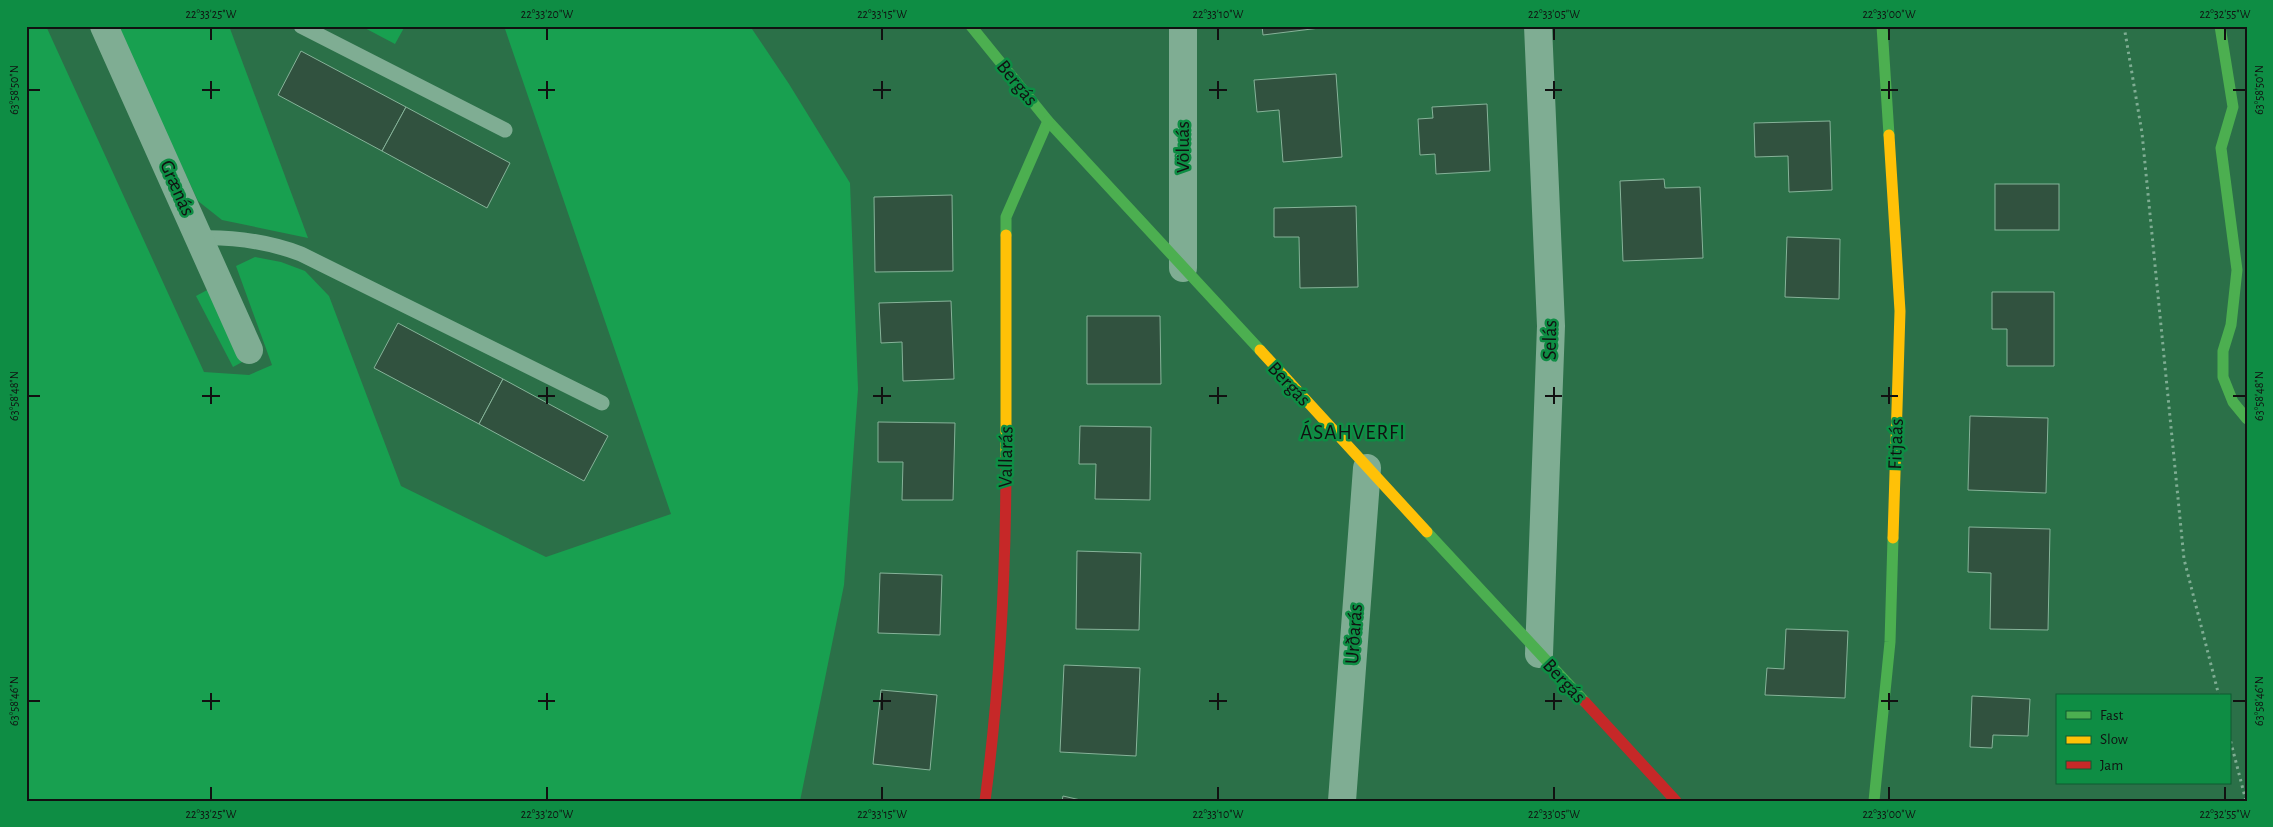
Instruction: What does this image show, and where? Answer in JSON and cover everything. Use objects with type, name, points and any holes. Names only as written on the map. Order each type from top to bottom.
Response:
[{"type":"street","name":"Grænás","points":[[104,26],[249,350]]},
{"type":"street","name":"Bergás","points":[[971,26],[1048,121],[1366,468],[1676,801]]},
{"type":"street","name":"Völuás","points":[[1183,26],[1183,268]]},
{"type":"street","name":"Selás","points":[[1538,26],[1551,326],[1539,654]]},
{"type":"street","name":"Fitjaás","points":[[1874,801],[1890,642],[1900,311],[1882,26]]},
{"type":"street","points":[[2220,26],[2233,107],[2222,148],[2237,270],[2231,325],[2223,351],[2223,377],[2233,402],[2247,419]]},
{"type":"street","points":[[2233,107],[2242,118]]},
{"type":"street","name":"Vallarás","points":[[984,801],[991,756],[1001,633],[1007,399],[1006,217],[1048,121]]},
{"type":"street","points":[[2231,325],[2247,305]]},
{"type":"street","name":"Urðarás","points":[[1342,801],[1366,468]]},
{"type":"lane","points":[[301,26],[505,130]]},
{"type":"lane","points":[[199,238],[228,237],[257,240],[301,254],[602,403]]},
{"type":"path","points":[[2124,26],[2142,133],[2184,559],[2218,694]]},
{"type":"path","points":[[2230,739],[2246,801]]},
{"type":"green space","points":[[26,26],[46,26],[204,372],[249,375],[272,365],[236,266],[255,257],[281,262],[305,271],[329,296],[401,486],[546,557],[671,514],[504,26],[750,26],[789,84],[850,183],[858,389],[844,585],[800,801],[26,801]]},
{"type":"green space","points":[[116,26],[229,26],[308,238],[222,220],[198,201]]},
{"type":"green space","points":[[361,26],[405,26],[395,44]]},
{"type":"green space","points":[[222,282],[259,353],[233,367],[196,296]]},
{"type":"building","points":[[1262,26],[1336,26],[1263,35]]},
{"type":"building","points":[[301,51],[406,107],[382,151],[278,95]]},
{"type":"building","points":[[1336,74],[1342,157],[1283,162],[1279,110],[1257,112],[1254,80]]},
{"type":"building","points":[[1487,104],[1490,171],[1436,174],[1435,154],[1420,155],[1418,119],[1433,118],[1432,107]]},
{"type":"building","points":[[406,107],[510,163],[487,208],[382,151]]},
{"type":"building","points":[[1830,121],[1832,190],[1789,192],[1788,156],[1755,157],[1754,123]]},
{"type":"building","points":[[1664,179],[1665,188],[1700,187],[1703,258],[1623,261],[1620,181]]},
{"type":"building","points":[[1995,184],[2059,184],[2059,230],[1995,230]]},
{"type":"building","points":[[952,195],[953,271],[875,272],[874,197]]},
{"type":"building","points":[[1356,206],[1358,287],[1300,288],[1299,237],[1274,237],[1274,208]]},
{"type":"building","points":[[1787,237],[1840,239],[1839,299],[1785,297]]},
{"type":"building","points":[[1992,292],[2054,292],[2054,366],[2007,366],[2007,329],[1992,329]]},
{"type":"building","points":[[951,301],[954,379],[903,381],[902,342],[881,343],[879,303]]},
{"type":"building","points":[[1087,316],[1160,316],[1161,384],[1087,384]]},
{"type":"building","points":[[398,323],[503,379],[479,424],[374,368]]},
{"type":"building","points":[[503,379],[608,436],[584,481],[479,424]]},
{"type":"building","points":[[1970,416],[2048,418],[2046,493],[1968,490]]},
{"type":"building","points":[[878,422],[955,423],[953,500],[902,500],[903,462],[878,462]]},
{"type":"building","points":[[1080,426],[1151,427],[1150,500],[1095,499],[1096,464],[1079,464]]},
{"type":"building","points":[[1969,527],[2050,529],[2048,630],[1990,629],[1991,573],[1968,572]]},
{"type":"building","points":[[1077,551],[1141,553],[1139,630],[1076,629]]},
{"type":"building","points":[[880,573],[942,575],[940,635],[878,633]]},
{"type":"building","points":[[1786,629],[1848,631],[1845,698],[1765,695],[1767,668],[1784,669]]},
{"type":"building","points":[[1064,665],[1140,668],[1136,756],[1060,752]]},
{"type":"building","points":[[881,690],[937,695],[930,770],[873,764]]},
{"type":"building","points":[[1972,696],[2030,699],[2028,736],[1993,735],[1992,748],[1970,747]]},
{"type":"building","points":[[1063,796],[1085,801],[1062,801]]},
{"type":"traffic: fast","points":[[971,26],[1048,121],[1260,350]]},
{"type":"traffic: fast","points":[[1882,26],[1889,135]]},
{"type":"traffic: fast","points":[[2220,26],[2233,107],[2221,148],[2237,270],[2231,325],[2223,351],[2223,377],[2233,402],[2247,419]]},
{"type":"traffic: fast","points":[[1006,235],[1006,217],[1048,121]]},
{"type":"traffic: fast","points":[[1427,532],[1585,702]]},
{"type":"traffic: fast","points":[[1874,801],[1890,642],[1893,538]]},
{"type":"traffic: slow","points":[[1889,135],[1900,311],[1893,538]]},
{"type":"traffic: slow","points":[[1006,235],[1006,457]]},
{"type":"traffic: slow","points":[[1260,350],[1427,532]]},
{"type":"traffic: jam","points":[[985,801],[995,715],[1001,629],[1006,457]]},
{"type":"traffic: jam","points":[[1585,702],[1676,801]]},
{"type":"district","name":"ÁSAHVERFI","points":[[1353,432]]}]
